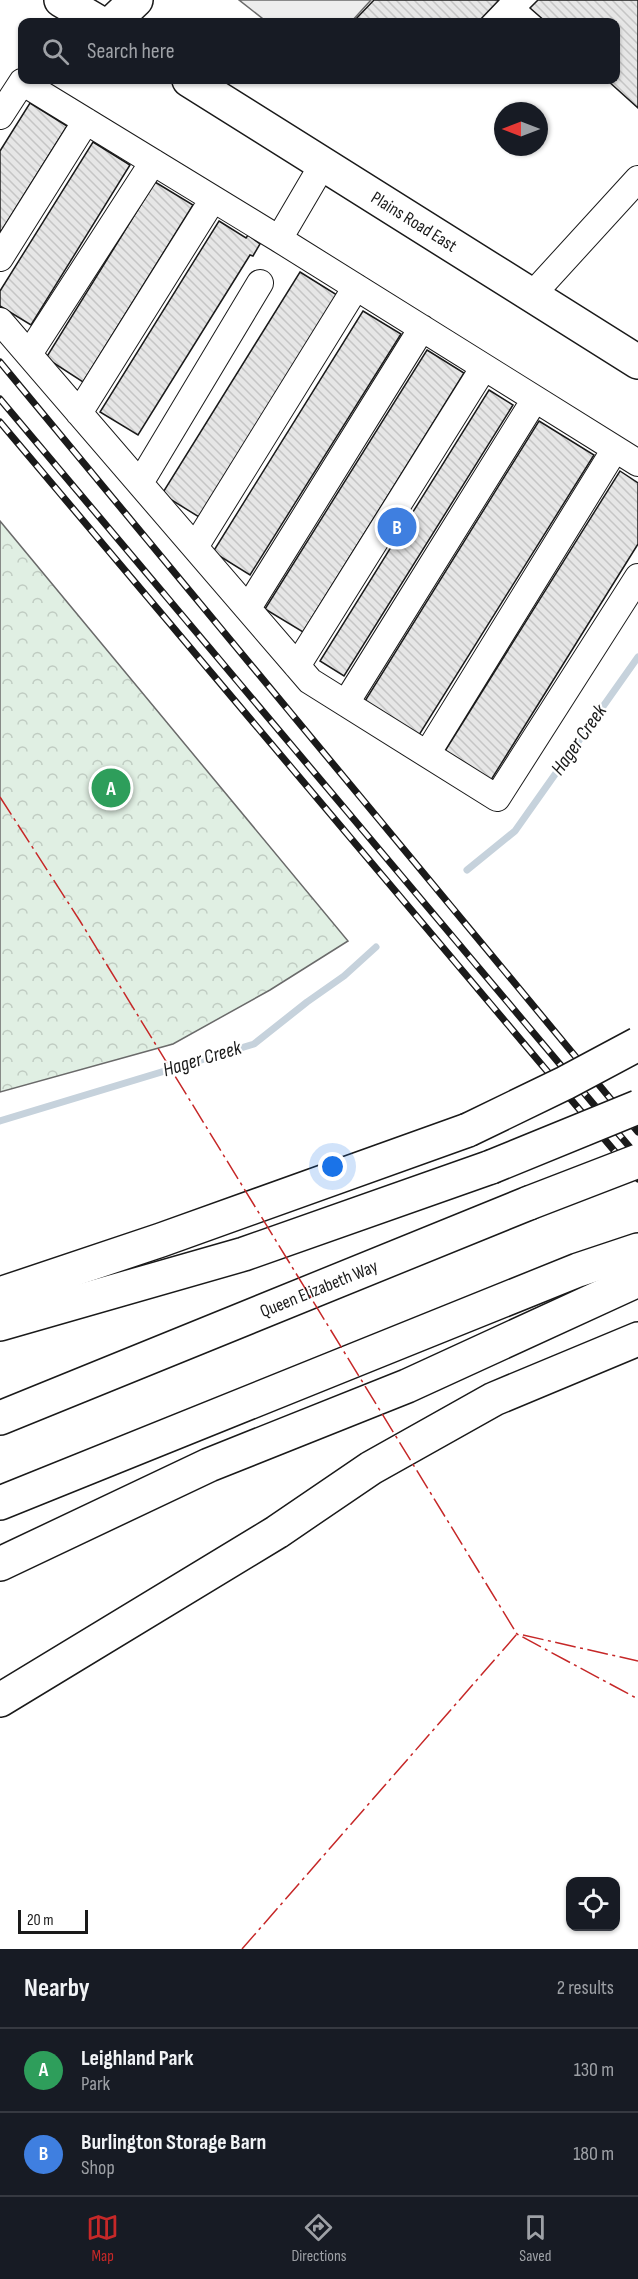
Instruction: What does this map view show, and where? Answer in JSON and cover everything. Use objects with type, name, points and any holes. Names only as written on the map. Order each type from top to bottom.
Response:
[{"type":"main road","points":[[62,0],[91,18]]},
{"type":"main road","points":[[118,18],[135,0]]},
{"type":"main road","name":"Plains Road East","points":[[195,84],[638,362]]},
{"type":"main road","points":[[468,1130],[638,1044]]},
{"type":"main road","points":[[0,1294],[161,1240],[468,1130],[565,1099],[638,1071]]},
{"type":"main road","points":[[0,1324],[244,1254],[490,1167],[638,1107]]},
{"type":"main road","name":"Queen Elizabeth Way","points":[[0,1418],[638,1161]]},
{"type":"main road","points":[[0,1503],[578,1270],[638,1250]]},
{"type":"main road","points":[[0,1564],[209,1465],[407,1386],[638,1280]]},
{"type":"main road","points":[[0,1700],[277,1532],[371,1468],[494,1399],[638,1339]]},
{"type":"lane","points":[[0,116],[21,84]]},
{"type":"lane","points":[[25,84],[638,463]]},
{"type":"lane","points":[[0,258],[86,121]]},
{"type":"lane","points":[[29,354],[153,162]]},
{"type":"lane","points":[[279,239],[323,164]]},
{"type":"lane","points":[[532,295],[638,179]]},
{"type":"lane","points":[[79,412],[213,199]]},
{"type":"lane","points":[[140,483],[260,283]]},
{"type":"lane","points":[[195,547],[357,288]]},
{"type":"lane","points":[[0,321],[310,681],[497,798],[638,577]]},
{"type":"lane","points":[[248,608],[422,328]]},
{"type":"lane","points":[[297,666],[484,367]]},
{"type":"lane","points":[[346,703],[535,399]]},
{"type":"lane","points":[[427,754],[615,449]]},
{"type":"green space","points":[[0,521],[348,941],[270,990],[173,1044],[0,1092]]},
{"type":"shaded area","points":[[239,0],[371,0],[355,18],[262,18]]},
{"type":"building","points":[[374,0],[499,0],[482,18],[357,18]]},
{"type":"building","points":[[538,0],[638,0],[638,108],[611,84],[620,84],[620,18],[541,18],[530,8]]},
{"type":"building","points":[[30,103],[67,126],[0,233],[0,151]]},
{"type":"building","points":[[93,142],[130,165],[31,325],[0,306],[0,291]]},
{"type":"building","points":[[155,182],[193,205],[83,382],[46,358]]},
{"type":"building","points":[[219,221],[246,238],[248,235],[260,244],[253,256],[250,255],[138,435],[100,412]]},
{"type":"building","points":[[300,272],[337,295],[199,517],[162,494]]},
{"type":"building","points":[[363,311],[401,334],[250,575],[213,552]]},
{"type":"building","points":[[427,350],[464,373],[303,632],[265,609]]},
{"type":"building","points":[[489,390],[513,405],[344,676],[320,661]]},
{"type":"building","points":[[539,421],[594,455],[419,735],[365,701]]},
{"type":"building","points":[[620,471],[638,483],[638,544],[491,780],[445,751]]},
{"type":"waterway","name":"Hager Creek","points":[[467,870],[515,831],[638,657]]},
{"type":"waterway","name":"Hager Creek","points":[[0,1121],[254,1044],[344,976],[376,947]]},
{"type":"railway","points":[[0,362],[638,1132]]},
{"type":"railway","points":[[0,399],[638,1157]]},
{"type":"railway","points":[[0,422],[638,1179]]},
{"type":"power","points":[[0,797],[80,921],[517,1634],[638,1699]]},
{"type":"power","points":[[242,1949],[517,1634]]},
{"type":"power","points":[[523,1635],[638,1661]]},
{"type":"place","name":"Burlington Storage Barn","points":[[397,527]]},
{"type":"place","name":"Leighland Park","points":[[111,788]]}]
